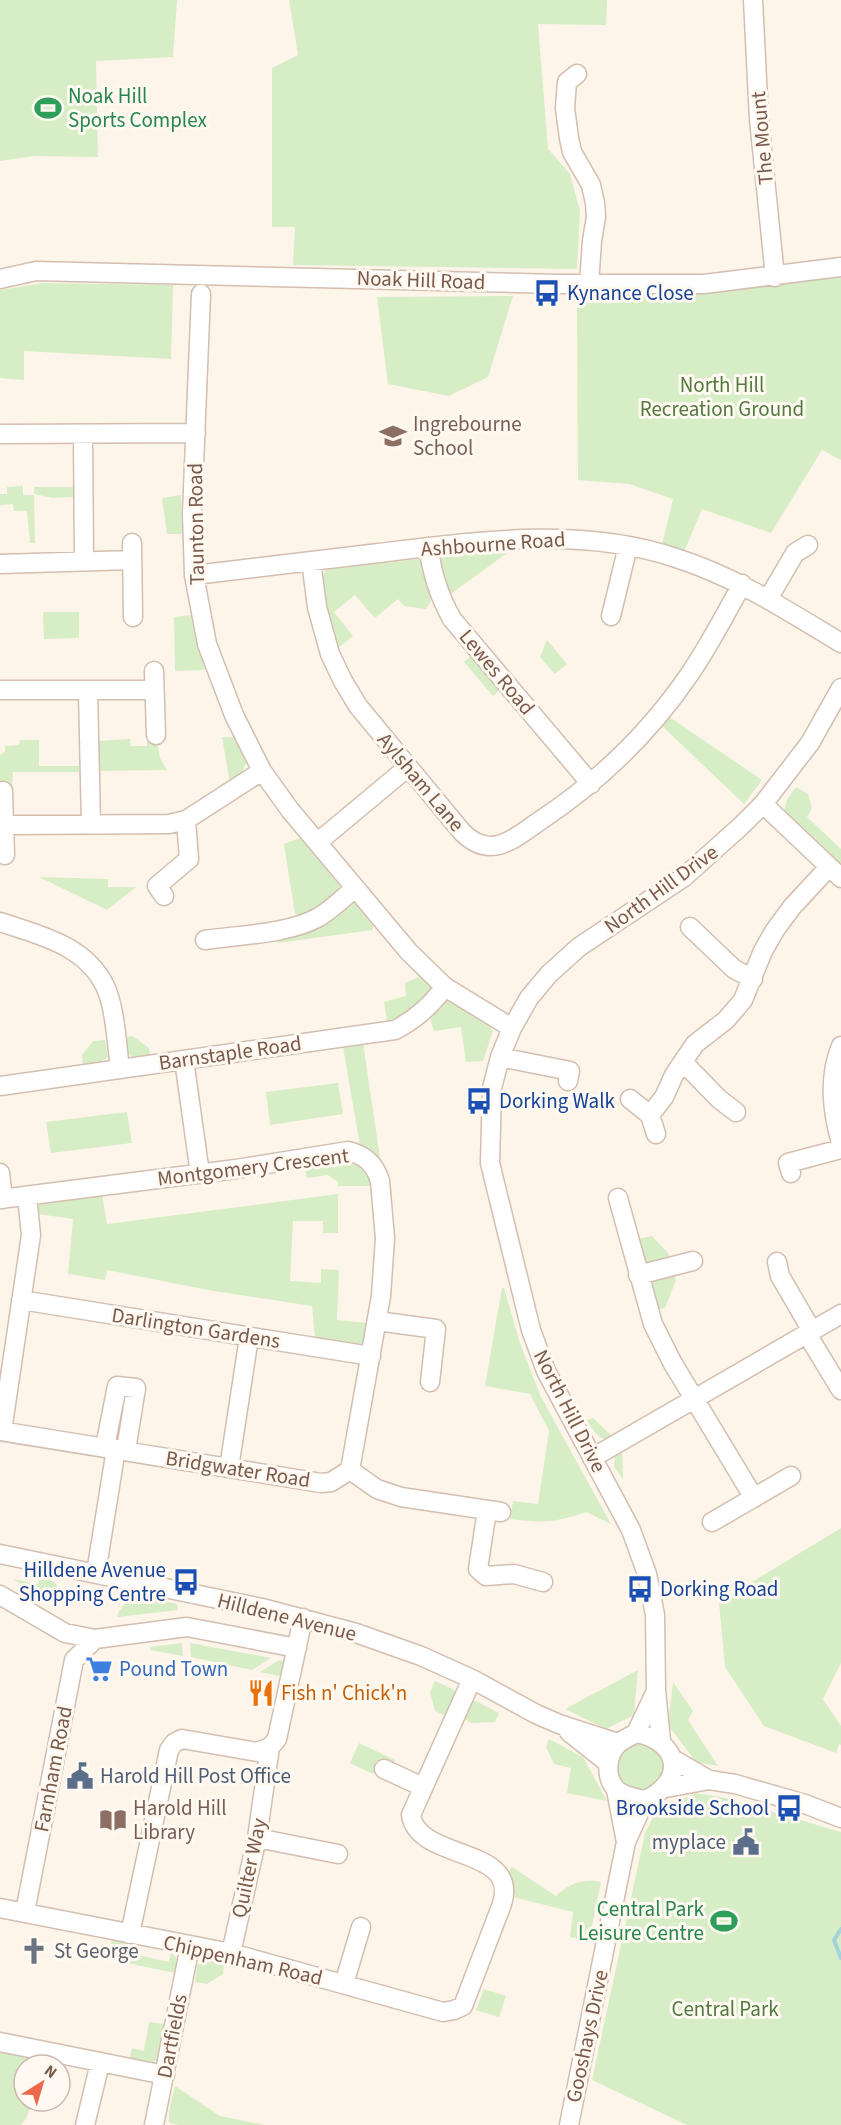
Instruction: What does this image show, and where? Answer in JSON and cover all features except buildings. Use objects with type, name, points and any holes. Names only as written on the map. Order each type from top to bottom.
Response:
[{"type":"street","name":"The Mount","points":[[753,0],[759,119],[775,277]]},
{"type":"street","points":[[577,75],[567,82],[565,108],[572,152],[591,185],[595,203],[596,217],[589,284]]},
{"type":"street","name":"Noak Hill Road","points":[[0,279],[36,271],[589,284],[704,284],[841,267]]},
{"type":"street","name":"Taunton Road","points":[[201,294],[192,514],[194,575],[207,644],[234,715],[262,771],[290,810],[409,952],[445,987],[513,1028]]},
{"type":"street","points":[[0,434],[196,433]]},
{"type":"street","points":[[83,435],[84,561]]},
{"type":"street","name":"Ashbourne Road","points":[[194,575],[428,547],[515,539],[575,539],[628,546],[675,557],[742,584],[841,643]]},
{"type":"street","points":[[768,599],[795,553],[808,545]]},
{"type":"street","points":[[611,616],[628,546]]},
{"type":"street","name":"Lewes Road","points":[[428,547],[432,573],[440,598],[452,619],[591,784]]},
{"type":"street","points":[[0,564],[84,561],[132,552],[133,617]]},
{"type":"street","name":"Aylsham Lane","points":[[311,561],[317,607],[330,654],[358,706],[467,837],[479,845],[489,847],[501,845],[522,833],[591,784],[648,727],[708,646],[742,584]]},
{"type":"street","points":[[0,690],[88,691],[154,681],[156,735]]},
{"type":"street","name":"North Hill Drive","points":[[661,1741],[656,1690],[655,1615],[647,1574],[631,1530],[546,1371],[531,1330],[490,1163],[492,1088],[500,1057],[513,1028],[530,998],[549,974],[579,947],[684,877],[763,804],[810,743],[841,688]]},
{"type":"street","points":[[88,691],[91,824]]},
{"type":"street","points":[[318,842],[408,767]]},
{"type":"street","points":[[5,825],[169,824],[186,820],[262,771]]},
{"type":"street","points":[[3,790],[5,855]]},
{"type":"street","points":[[650,1115],[695,1044],[711,1033],[743,1000],[763,951],[792,907],[835,872],[763,804]]},
{"type":"street","points":[[164,896],[157,886],[189,859],[186,820]]},
{"type":"street","points":[[205,940],[278,930],[309,921],[329,910],[355,888]]},
{"type":"street","points":[[0,922],[58,942],[83,959],[95,972],[106,987],[113,1017],[120,1069]]},
{"type":"street","points":[[690,927],[734,969],[753,979]]},
{"type":"street","name":"Barnstaple Road","points":[[0,1086],[395,1030],[411,1022],[428,1008],[445,987]]},
{"type":"street","points":[[841,1046],[835,1067],[837,1087],[834,1112],[841,1143]]},
{"type":"street","points":[[500,1057],[570,1071],[568,1081]]},
{"type":"street","points":[[184,1060],[200,1174]]},
{"type":"street","points":[[683,1062],[735,1112]]},
{"type":"street","points":[[630,1099],[650,1115],[656,1134]]},
{"type":"street","points":[[791,1173],[788,1163],[841,1149]]},
{"type":"street","name":"Montgomery Crescent","points":[[2,1199],[200,1174],[348,1151],[369,1160],[378,1173],[380,1181],[385,1238],[381,1296],[350,1470]]},
{"type":"street","points":[[0,1173],[2,1199]]},
{"type":"street","points":[[1,1431],[31,1235],[27,1196]]},
{"type":"street","points":[[618,1198],[652,1324],[754,1498]]},
{"type":"street","points":[[638,1275],[693,1261]]},
{"type":"street","points":[[777,1262],[780,1276],[841,1390]]},
{"type":"street","name":"Darlington Gardens","points":[[21,1300],[371,1356]]},
{"type":"street","points":[[592,1458],[841,1314]]},
{"type":"street","points":[[377,1321],[436,1329],[430,1382]]},
{"type":"street","points":[[229,1468],[249,1337]]},
{"type":"street","name":"Bridgwater Road","points":[[1,1431],[321,1483],[332,1482],[350,1470]]},
{"type":"street","points":[[96,1573],[116,1449]]},
{"type":"street","points":[[350,1470],[377,1489],[401,1497],[494,1511],[478,1569],[486,1576],[514,1574],[543,1582]]},
{"type":"street","points":[[711,1522],[791,1476]]},
{"type":"street","name":"Hilldene Avenue","points":[[0,1554],[303,1618],[356,1633],[409,1651],[472,1679],[559,1724],[618,1743]]},
{"type":"street","points":[[0,1595],[64,1633],[95,1639],[187,1628],[297,1648]]},
{"type":"street","name":"Quilter Way","points":[[231,1953],[257,1839],[270,1747],[277,1739],[303,1618]]},
{"type":"street","points":[[64,1633],[75,1660],[95,1639]]},
{"type":"street","name":"Farnham Road","points":[[25,1912],[75,1660]]},
{"type":"street","name":"Chippenham Road","points":[[0,1908],[231,1953],[442,2012],[463,2006],[502,1904],[505,1883],[498,1873],[485,1864],[422,1835],[413,1825],[411,1815],[472,1679]]},
{"type":"street","name":"North Hill Drive","points":[[636,1733],[656,1690]]},
{"type":"street","name":"Hilldene Avenue","points":[[559,1724],[608,1763]]},
{"type":"street","points":[[709,1780],[673,1759],[661,1741],[648,1735],[636,1733],[618,1743],[608,1763],[610,1778],[616,1790],[629,1797],[645,1800],[666,1788],[709,1780],[768,1793],[841,1818]]},
{"type":"street","points":[[130,1934],[166,1758],[174,1743],[182,1739],[257,1752],[270,1747]]},
{"type":"street","points":[[666,1788],[672,1774],[673,1759]]},
{"type":"street","points":[[384,1769],[423,1787]]},
{"type":"street","name":"Gooshays Drive","points":[[616,1790],[626,1842]]},
{"type":"street","name":"Gooshays Drive","points":[[569,2125],[626,1842],[645,1800]]},
{"type":"street","points":[[257,1839],[338,1854]]},
{"type":"street","name":"Chippenham Road","points":[[344,1984],[361,1926]]},
{"type":"street","name":"Dartfields","points":[[154,2125],[190,1946]]},
{"type":"street","points":[[0,2042],[165,2075]]},
{"type":"street","points":[[86,2125],[100,2063]]},
{"type":"green space","name":"Noak Hill Sports Complex","points":[[0,0],[177,0],[173,57],[96,61],[98,157],[35,156],[0,161]]},
{"type":"green space","points":[[289,0],[607,0],[606,25],[538,24],[548,149],[570,174],[580,211],[577,269],[293,265],[295,227],[272,227],[272,68],[298,55]]},
{"type":"green space","name":"North Hill Recreation Ground","points":[[841,270],[841,460],[822,450],[771,533],[702,509],[681,559],[660,553],[673,499],[629,484],[578,480],[577,294],[733,285]]},
{"type":"green space","points":[[42,283],[173,285],[171,359],[24,351],[24,380],[0,378],[0,290]]},
{"type":"green space","points":[[513,296],[488,377],[449,396],[388,384],[377,297]]},
{"type":"green space","points":[[23,486],[23,495],[34,495],[35,543],[30,543],[27,511],[14,511],[13,504],[0,505],[0,494],[7,494],[7,487]]},
{"type":"green space","points":[[34,487],[74,487],[75,497],[53,498],[34,494]]},
{"type":"green space","points":[[181,495],[182,534],[167,534],[162,498]]},
{"type":"green space","points":[[511,547],[507,553],[448,596],[438,562],[443,555]]},
{"type":"green space","points":[[419,559],[422,561],[431,601],[426,609],[404,606],[398,599],[375,618],[355,595],[334,612],[353,636],[336,650],[321,579],[326,570]]},
{"type":"green space","points":[[43,612],[79,612],[79,638],[44,639]]},
{"type":"green space","points":[[190,615],[205,670],[175,671],[174,617]]},
{"type":"green space","points":[[547,640],[567,664],[555,674],[540,657]]},
{"type":"green space","points":[[472,655],[500,690],[493,696],[464,662]]},
{"type":"green space","points":[[668,716],[762,780],[744,804],[661,725]]},
{"type":"green space","points":[[147,735],[156,735],[160,758],[167,770],[98,771],[97,741],[130,739],[131,746],[147,746]]},
{"type":"green space","points":[[222,737],[236,737],[247,761],[242,773],[231,781],[229,778]]},
{"type":"green space","points":[[20,740],[39,740],[39,766],[79,766],[79,772],[13,772],[12,785],[3,791],[0,788],[0,755],[5,752],[5,746],[19,745]]},
{"type":"green space","points":[[796,787],[808,794],[812,809],[807,817],[841,849],[841,868],[783,814],[787,799]]},
{"type":"green space","points":[[300,838],[339,885],[339,892],[315,911],[303,917],[295,914],[284,844]]},
{"type":"green space","points":[[39,877],[108,879],[108,887],[136,887],[107,910]]},
{"type":"green space","points":[[348,902],[354,902],[373,926],[373,930],[277,943],[276,935]]},
{"type":"green space","points":[[423,975],[430,981],[433,993],[411,1015],[405,1014],[387,1022],[384,1002],[406,996],[405,983]]},
{"type":"green space","points":[[447,1000],[460,1004],[473,1012],[493,1031],[483,1061],[466,1062],[461,1027],[434,1031],[429,1015],[441,1001]]},
{"type":"green space","points":[[133,1036],[149,1048],[150,1055],[133,1057],[128,1053],[127,1037]]},
{"type":"green space","points":[[105,1040],[108,1057],[102,1061],[83,1064],[82,1055],[93,1041]]},
{"type":"green space","points":[[363,1043],[380,1158],[360,1146],[343,1047]]},
{"type":"green space","points":[[338,1083],[343,1114],[270,1125],[266,1092]]},
{"type":"green space","points":[[127,1112],[132,1143],[51,1153],[46,1122]]},
{"type":"green space","points":[[342,1158],[362,1163],[375,1186],[338,1186],[338,1182],[328,1175],[307,1178],[304,1164]]},
{"type":"green space","points":[[102,1194],[107,1224],[338,1194],[338,1233],[323,1233],[323,1221],[293,1221],[290,1281],[321,1283],[321,1269],[339,1270],[337,1320],[368,1323],[366,1347],[315,1338],[312,1306],[208,1290],[107,1270],[105,1280],[68,1274],[73,1219],[38,1214],[37,1207],[42,1202]]},
{"type":"green space","points":[[652,1236],[668,1253],[676,1280],[665,1308],[656,1310],[638,1239]]},
{"type":"green space","points":[[502,1288],[504,1288],[520,1343],[540,1395],[611,1524],[586,1512],[548,1521],[510,1519],[513,1501],[538,1504],[549,1431],[530,1394],[485,1386]]},
{"type":"green space","points":[[593,1418],[613,1437],[604,1439],[597,1435],[587,1420]]},
{"type":"green space","points":[[622,1452],[623,1479],[614,1467],[615,1456]]},
{"type":"green space","points":[[841,1528],[841,1663],[823,1699],[841,1726],[841,1745],[839,1744],[836,1753],[764,1726],[725,1667],[719,1602]]},
{"type":"green space","points":[[40,1576],[50,1579],[57,1585],[60,1605],[58,1606],[13,1579],[38,1584]]},
{"type":"green space","points":[[132,1594],[177,1604],[178,1610],[118,1617],[117,1615]]},
{"type":"green space","points":[[182,1643],[183,1656],[150,1650],[150,1647]]},
{"type":"green space","points":[[190,1643],[271,1658],[252,1670],[191,1657]]},
{"type":"green space","points":[[279,1660],[288,1662],[285,1677],[260,1672]]},
{"type":"green space","points":[[638,1670],[634,1715],[606,1729],[565,1709]]},
{"type":"green space","points":[[435,1681],[453,1689],[456,1694],[446,1716],[435,1711],[430,1692]]},
{"type":"green space","points":[[673,1682],[693,1711],[688,1720],[718,1766],[696,1762],[668,1725]]},
{"type":"green space","points":[[476,1701],[499,1713],[495,1722],[471,1723],[461,1717],[469,1702]]},
{"type":"green space","points":[[549,1739],[583,1757],[607,1801],[567,1793],[571,1768],[554,1764],[546,1747]]},
{"type":"green space","points":[[646,1741],[665,1756],[663,1780],[642,1793],[625,1788],[616,1773],[617,1756],[629,1743]]},
{"type":"green space","points":[[359,1743],[395,1760],[390,1768],[379,1764],[373,1774],[350,1763]]},
{"type":"green space","name":"Central Park","points":[[695,1793],[726,1798],[841,1832],[841,2125],[687,2125],[592,2080],[645,1833],[654,1815]]},
{"type":"green space","points":[[512,1867],[556,1896],[577,1883],[601,1882],[589,1941],[570,1937],[573,1912],[513,1897],[507,1873]]},
{"type":"green space","points":[[112,1940],[136,1946],[134,1954],[169,1962],[171,1952],[177,1959],[175,1973],[108,1959]]},
{"type":"green space","points":[[205,1959],[224,1963],[223,1974],[207,1984],[195,1982],[197,1965]]},
{"type":"green space","points":[[484,1989],[506,1996],[499,2017],[476,2010]]},
{"type":"green space","points":[[149,2022],[164,2024],[158,2059],[152,2063],[129,2059],[132,2048],[144,2051]]},
{"type":"green space","points":[[0,2052],[12,2054],[12,2113],[28,2113],[21,2125],[0,2125]]},
{"type":"green space","points":[[175,2086],[220,2116],[265,2125],[169,2123],[169,2111]]},
{"type":"waterway","points":[[841,1929],[834,1940],[841,1958]]},
{"type":"place","name":"Noak Hill Sports Complex","points":[[48,108]]},
{"type":"place","name":"Kynance Close","points":[[547,293]]},
{"type":"place","name":"Ingrebourne School","points":[[393,436]]},
{"type":"place","name":"Dorking Walk","points":[[479,1101]]},
{"type":"place","name":"Hilldene Avenue Shopping Centre","points":[[186,1582]]},
{"type":"place","name":"Dorking Road","points":[[640,1589]]},
{"type":"place","name":"Pound Town","points":[[99,1669]]},
{"type":"place","name":"Fish n' Chick'n","points":[[261,1693]]},
{"type":"place","name":"Harold Hill Post Office","points":[[80,1776]]},
{"type":"place","name":"Brookside School","points":[[789,1808]]},
{"type":"place","name":"Harold Hill Library","points":[[113,1820]]},
{"type":"place","name":"myplace","points":[[746,1842]]},
{"type":"place","name":"Central Park Leisure Centre","points":[[724,1921]]},
{"type":"place","name":"St George","points":[[34,1951]]}]
